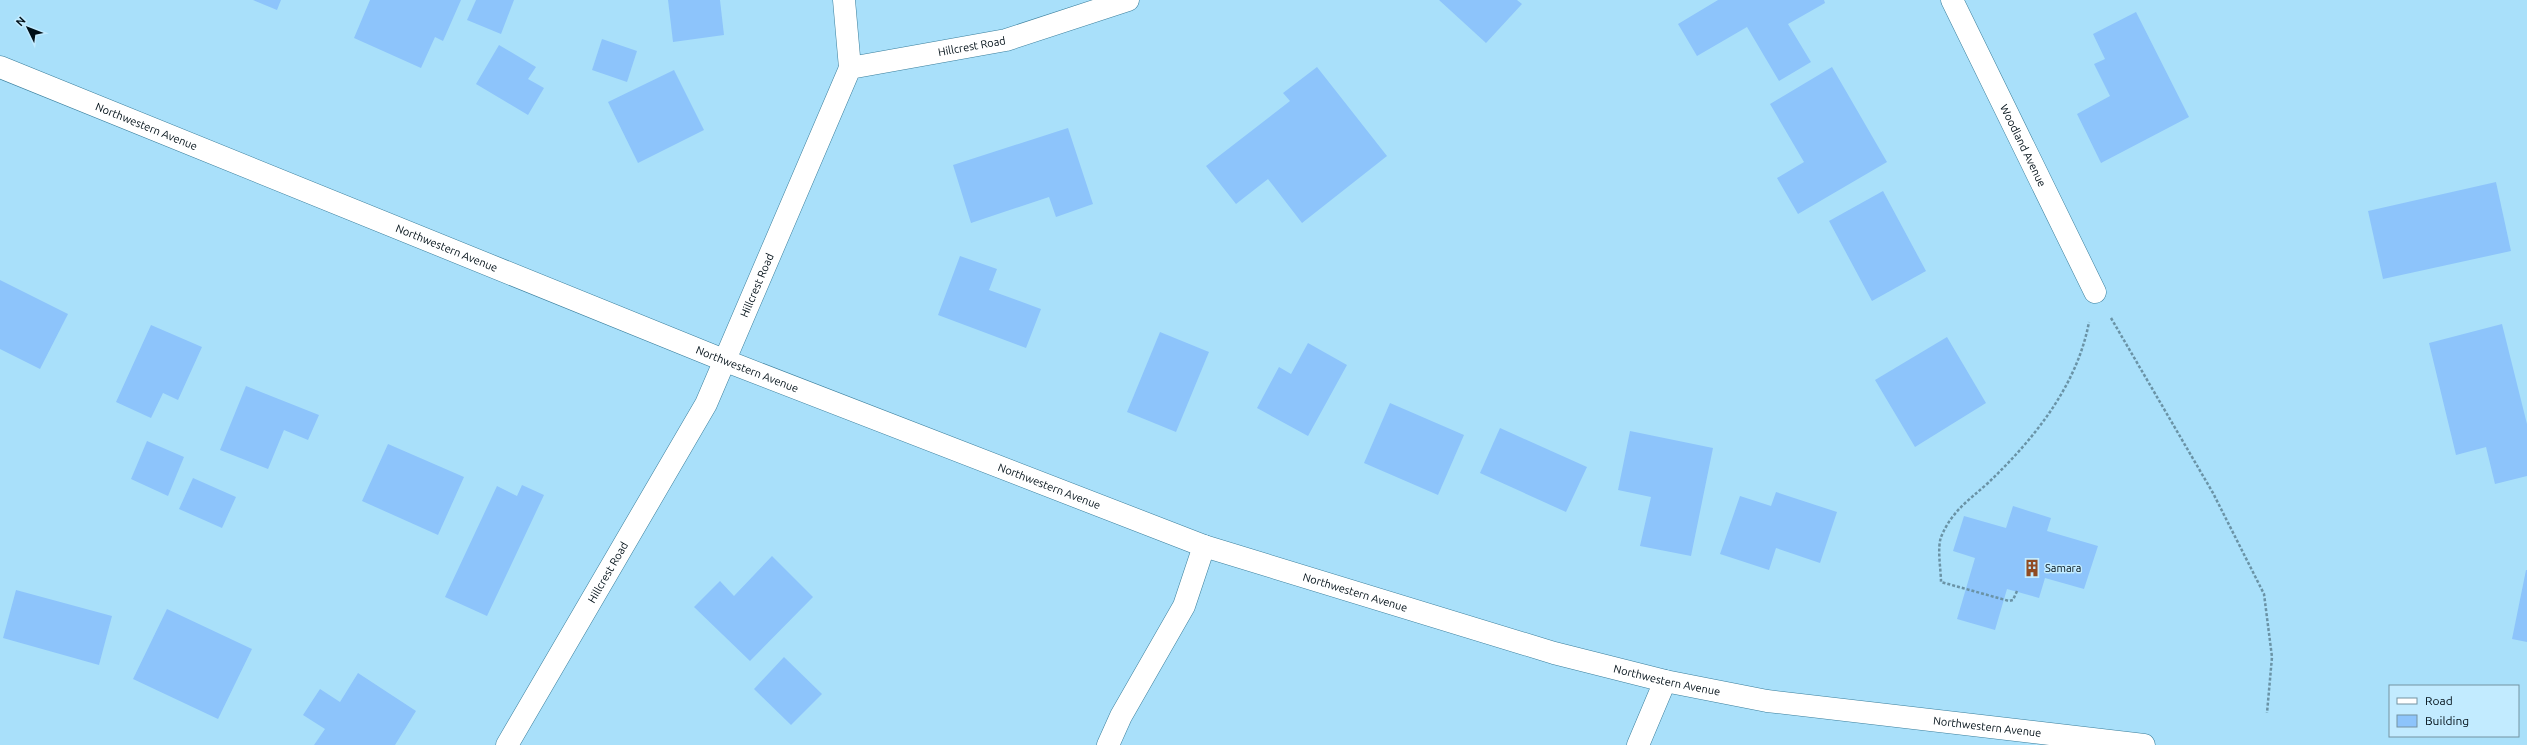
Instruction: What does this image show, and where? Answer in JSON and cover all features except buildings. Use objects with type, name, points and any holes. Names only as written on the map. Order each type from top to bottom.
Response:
[{"type":"main road","points":[[844,0],[850,68]]},
{"type":"main road","name":"Hillcrest Road","points":[[507,745],[706,404],[726,361],[850,68],[1006,40],[1128,0]]},
{"type":"main road","name":"Woodland Avenue","points":[[1952,0],[2095,292]]},
{"type":"main road","name":"Northwestern Avenue","points":[[0,67],[726,361],[1204,546],[1554,653],[1665,681],[1767,701],[2144,745]]},
{"type":"main road","points":[[1108,745],[1121,716],[1184,606],[1204,546]]},
{"type":"main road","points":[[1638,745],[1665,681]]},
{"type":"path","points":[[2017,592],[2013,600],[2010,600],[1941,582],[1941,539],[1954,512],[1988,483],[2039,428],[2068,384],[2086,339],[2095,292]]},
{"type":"path","points":[[2095,292],[2209,487],[2264,594],[2272,657],[2267,713]]},
{"type":"place","name":"Samara","points":[[2032,568]]}]
